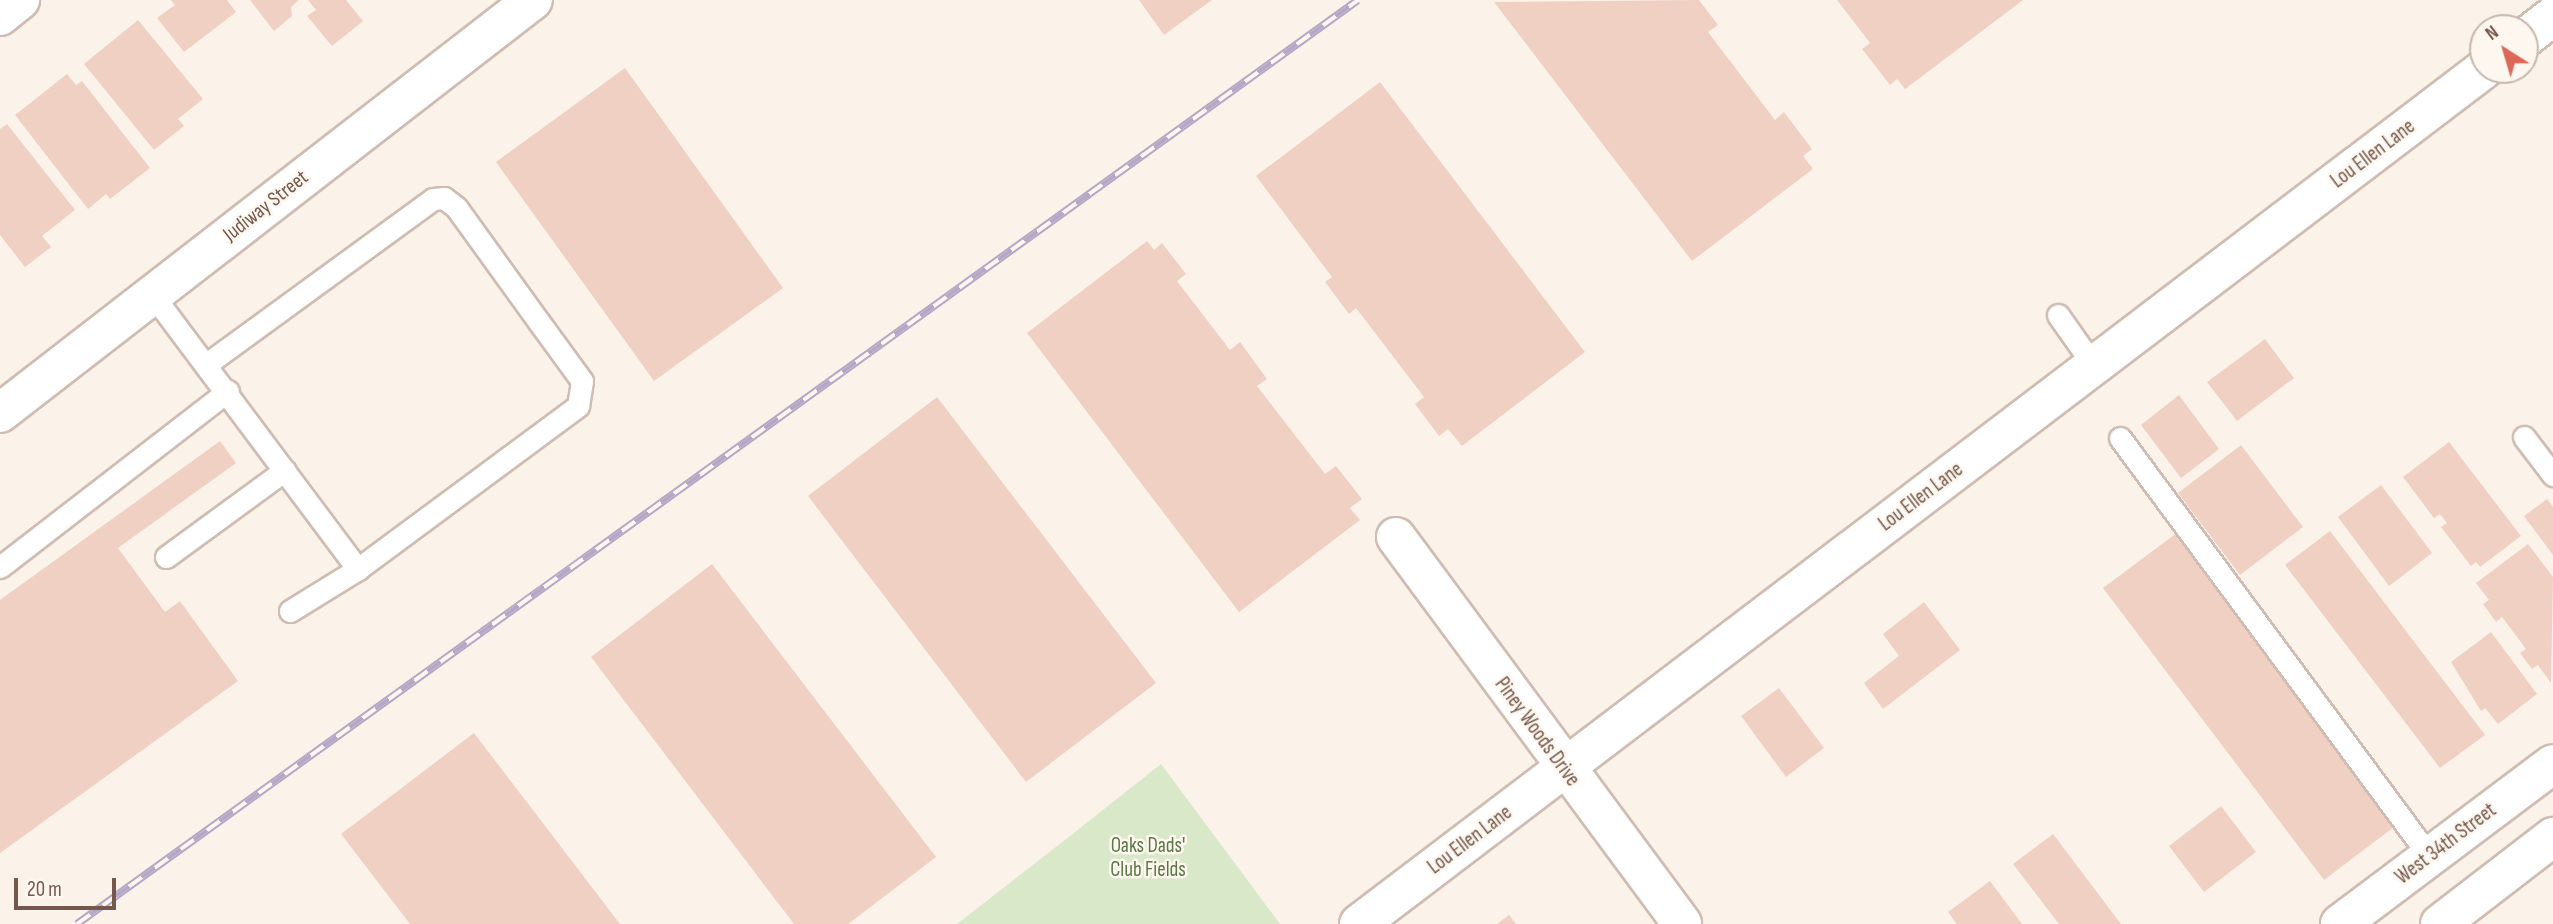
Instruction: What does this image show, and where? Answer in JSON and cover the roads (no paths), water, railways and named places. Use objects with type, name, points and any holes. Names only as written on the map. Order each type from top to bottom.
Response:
[{"type":"street","points":[[0,16],[20,0]]},
{"type":"street","name":"Judiway Street","points":[[0,413],[533,0]]},
{"type":"street","points":[[2539,27],[2553,16]]},
{"type":"street","name":"Lou Ellen Lane","points":[[1359,924],[2469,81]]},
{"type":"street","name":"Piney Woods Drive","points":[[1395,537],[1564,769],[1682,924]]},
{"type":"street","name":"West 34th Street","points":[[2340,924],[2553,764]]},
{"type":"street","points":[[2448,921],[2550,846]]},
{"type":"lane","points":[[208,363],[421,206],[444,198],[463,217],[582,381],[583,394],[570,414],[358,569],[290,611]]},
{"type":"lane","points":[[152,295],[208,363],[358,569]]},
{"type":"lane","points":[[2058,315],[2094,366]]},
{"type":"lane","points":[[0,566],[228,391]]},
{"type":"lane","points":[[2524,437],[2553,475]]},
{"type":"lane","points":[[2120,438],[2430,857]]},
{"type":"lane","points":[[166,557],[285,470]]},
{"type":"railway","points":[[77,924],[1358,0]]},
{"type":"park label","name":"Oaks Dads' Club Fields","points":[[1148,858]]}]
